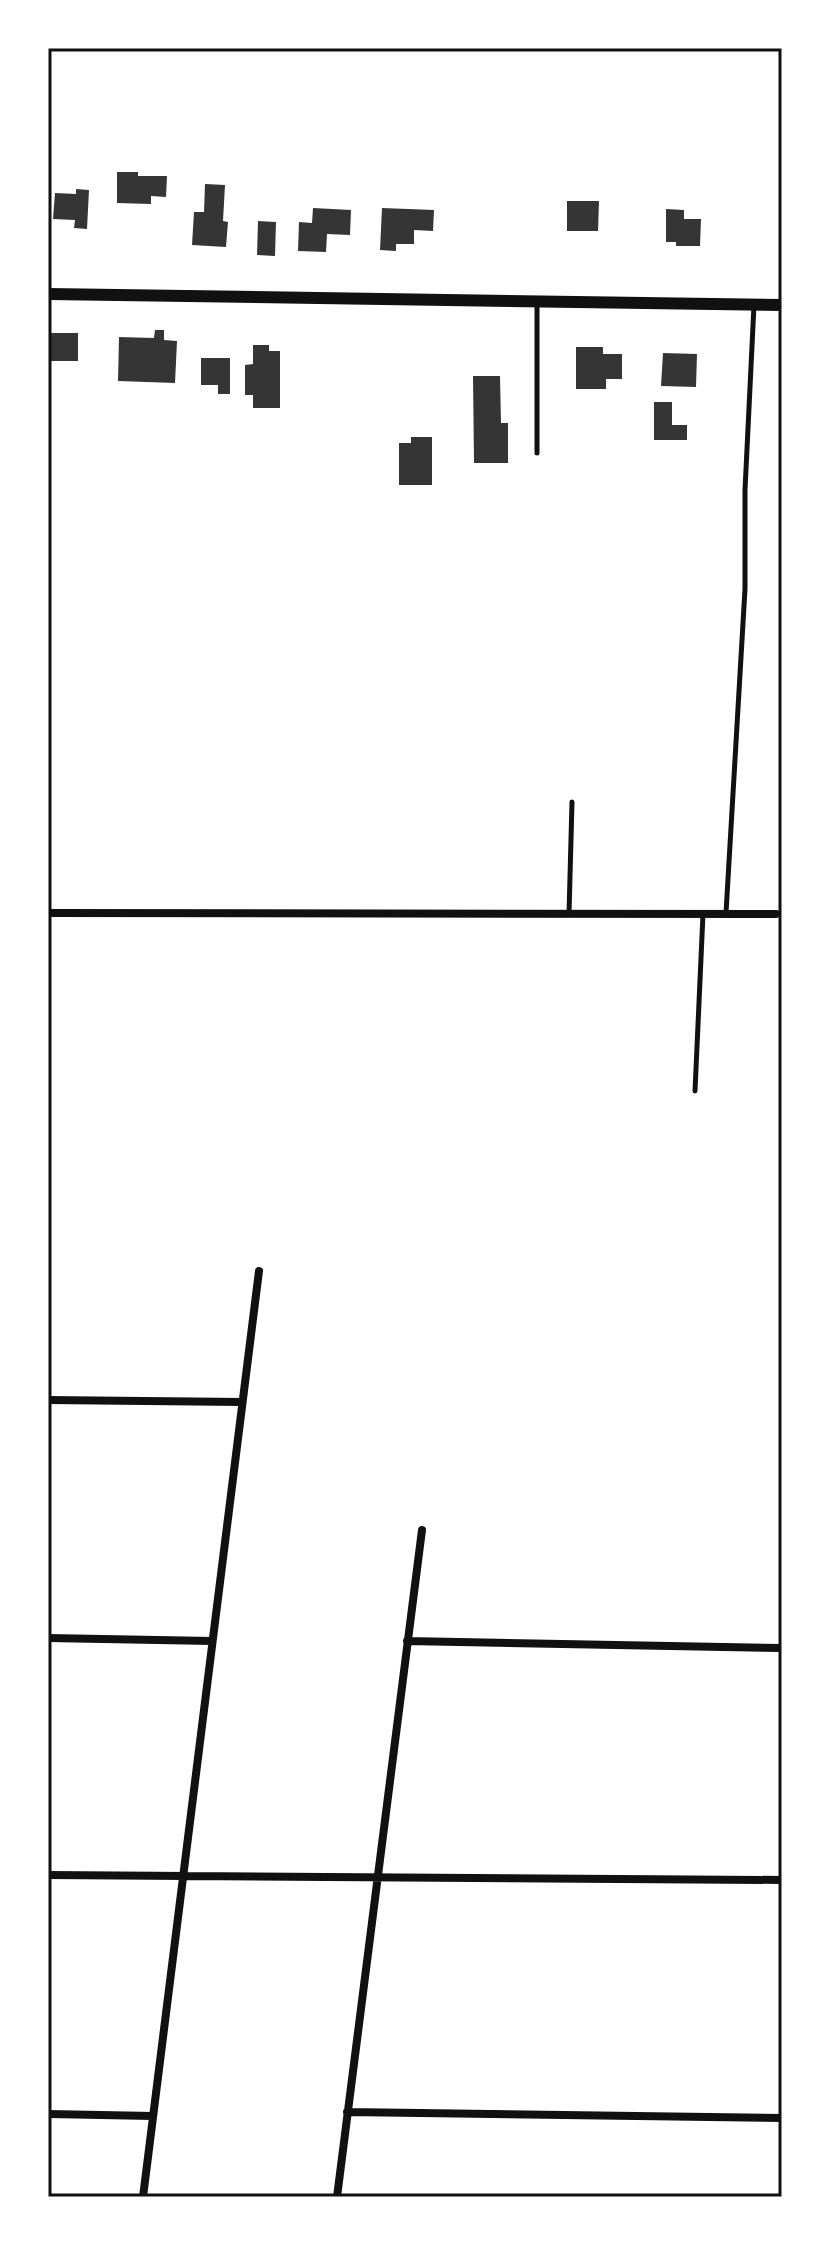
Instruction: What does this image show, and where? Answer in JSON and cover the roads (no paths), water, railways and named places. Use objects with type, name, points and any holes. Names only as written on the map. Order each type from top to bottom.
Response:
[{"type":"street","points":[[48,294],[782,305]]},
{"type":"street","points":[[48,913],[776,914]]},
{"type":"street","points":[[143,2197],[259,1271]]},
{"type":"street","points":[[48,1400],[242,1402]]},
{"type":"street","points":[[337,2197],[422,1530]]},
{"type":"street","points":[[48,1638],[212,1641]]},
{"type":"street","points":[[407,1641],[782,1648]]},
{"type":"street","points":[[48,1875],[782,1880]]},
{"type":"street","points":[[347,2112],[782,2118]]},
{"type":"street","points":[[48,2114],[153,2116]]},
{"type":"lane","points":[[537,301],[537,453]]},
{"type":"lane","points":[[726,914],[742,655],[745,490],[754,305]]},
{"type":"lane","points":[[569,914],[572,802]]},
{"type":"lane","points":[[695,1091],[703,914]]}]
